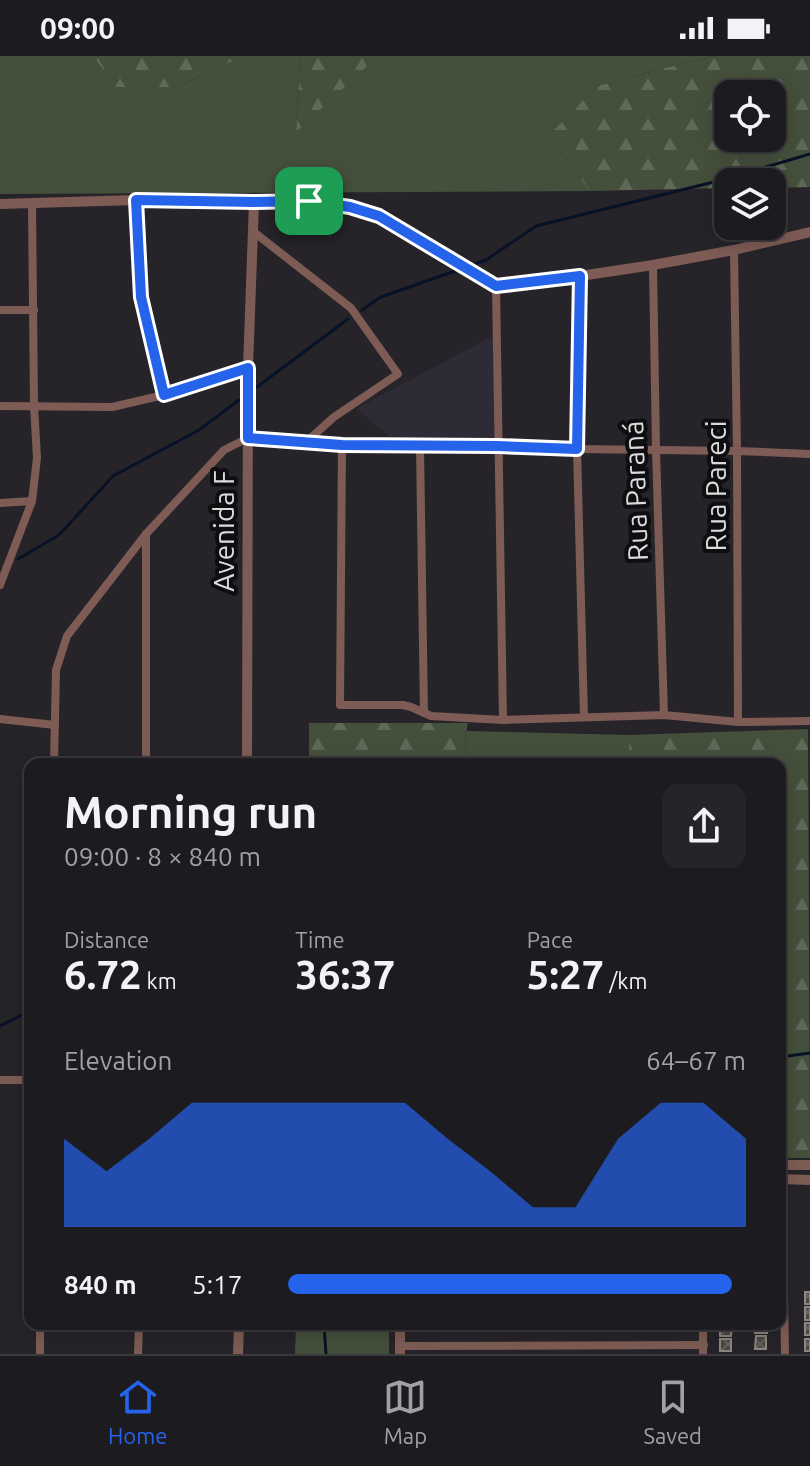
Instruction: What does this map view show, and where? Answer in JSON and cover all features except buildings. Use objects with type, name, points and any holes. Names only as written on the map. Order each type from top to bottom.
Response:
[{"type":"street","points":[[136,200],[141,297],[164,395]]},
{"type":"street","points":[[0,204],[136,200],[309,201],[350,207],[379,216],[496,286],[653,265],[810,232]]},
{"type":"street","name":"Avenida F","points":[[247,758],[248,368],[254,202]]},
{"type":"street","points":[[0,585],[32,501],[37,458],[32,204]]},
{"type":"street","points":[[255,233],[351,308],[398,374],[334,417],[305,444]]},
{"type":"street","name":"Rua Pareci","points":[[734,250],[738,722]]},
{"type":"street","name":"Rua Paraná","points":[[653,265],[664,715]]},
{"type":"street","points":[[580,276],[577,449],[584,717]]},
{"type":"street","points":[[496,286],[503,720]]},
{"type":"street","points":[[0,310],[34,310]]},
{"type":"street","points":[[0,406],[112,407],[164,395],[248,368]]},
{"type":"street","points":[[54,758],[56,670],[67,636],[146,534],[224,450],[248,438],[305,444],[810,454]]},
{"type":"street","points":[[342,445],[340,705],[403,705],[443,718],[503,720],[664,715],[738,722],[810,721]]},
{"type":"street","points":[[420,447],[424,713]]},
{"type":"street","points":[[0,503],[32,501]]},
{"type":"street","points":[[146,534],[146,758]]},
{"type":"street","points":[[0,719],[55,725]]},
{"type":"street","points":[[0,1080],[24,1080]]},
{"type":"street","points":[[786,1165],[810,1165]]},
{"type":"street","points":[[786,1179],[810,1180]]},
{"type":"street","points":[[40,1330],[40,1354]]},
{"type":"street","points":[[138,1354],[139,1330]]},
{"type":"street","points":[[238,1354],[239,1330]]},
{"type":"street","points":[[400,1350],[704,1350],[703,1330]]},
{"type":"street","points":[[784,1330],[785,1354]]},
{"type":"shaded area","points":[[493,336],[495,437],[389,437],[357,408]]},
{"type":"green space","points":[[0,56],[93,56],[117,87],[177,87],[244,56],[300,56],[296,130],[378,56],[717,56],[597,86],[550,134],[589,191],[0,194]]},
{"type":"green space","points":[[93,56],[244,56],[177,87],[116,87]]},
{"type":"green space","points":[[300,56],[378,56],[296,132]]},
{"type":"green space","points":[[717,56],[810,56],[810,187],[786,188],[786,168],[714,168],[714,188],[589,191],[550,134],[597,86]]},
{"type":"green space","points":[[309,723],[468,723],[465,758],[309,758]]},
{"type":"green space","points":[[808,729],[810,1158],[786,1158],[786,758],[629,758],[629,735]]},
{"type":"green space","points":[[466,731],[629,735],[629,758],[465,758]]},
{"type":"green space","points":[[296,1330],[389,1330],[389,1354],[295,1354]]},
{"type":"waterway","points":[[474,264],[486,260],[536,226],[718,181],[810,154]]},
{"type":"waterway","points":[[362,310],[381,297],[455,271]]},
{"type":"waterway","points":[[257,387],[348,319]]},
{"type":"waterway","points":[[18,559],[59,535],[113,476],[199,430],[239,400]]},
{"type":"waterway","points":[[0,1026],[24,1014]]},
{"type":"waterway","points":[[786,1056],[810,1053]]},
{"type":"waterway","points":[[324,1330],[326,1354]]},
{"type":"route","points":[[136,200],[309,201],[350,207],[379,216],[496,286],[580,276],[577,449],[305,444],[248,438],[248,368],[164,395],[141,297],[136,200]]}]
